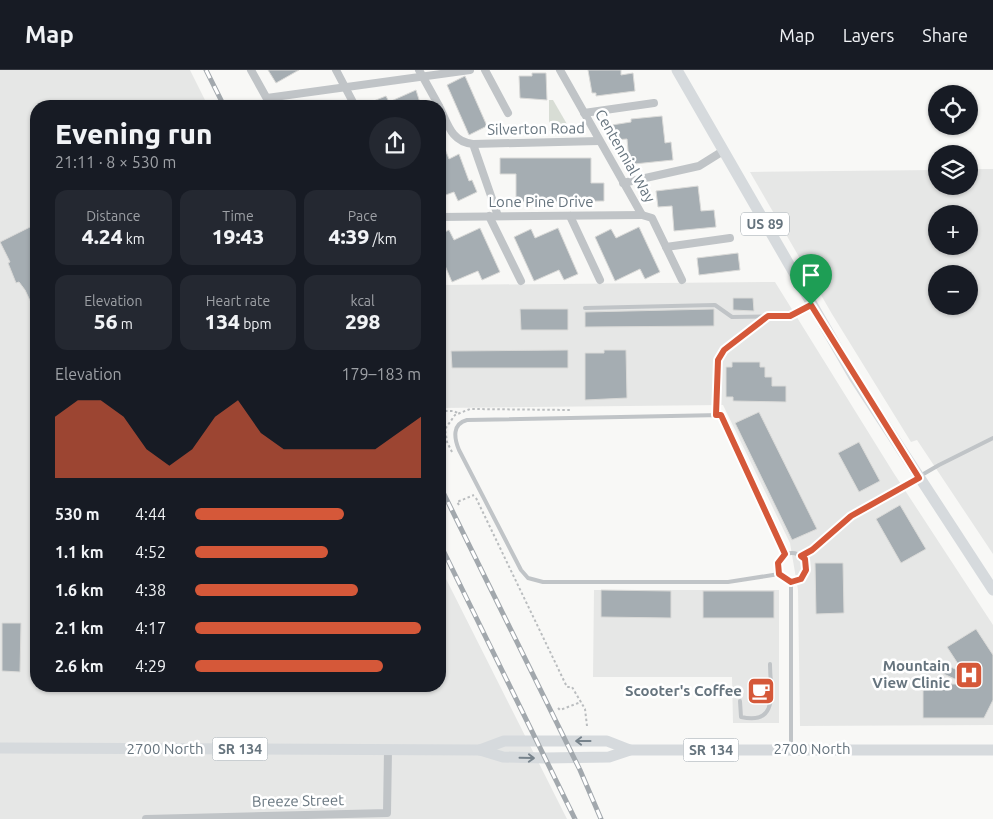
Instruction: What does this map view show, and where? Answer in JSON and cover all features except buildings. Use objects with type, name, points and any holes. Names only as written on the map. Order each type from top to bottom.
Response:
[{"type":"main road","name":"US 89","points":[[677,70],[811,305],[919,478],[993,590]]},
{"type":"main road","name":"2700 North","points":[[480,750],[504,741],[607,741],[630,750]]},
{"type":"main road","name":"2700 North","points":[[0,748],[480,750],[503,757],[545,758],[609,757],[630,750],[993,750]]},
{"type":"street","points":[[251,70],[268,100]]},
{"type":"street","points":[[336,70],[352,100]]},
{"type":"street","points":[[279,100],[421,73],[470,70]]},
{"type":"street","points":[[485,70],[508,113]]},
{"type":"street","name":"Centennial Way","points":[[560,70],[642,215],[652,218],[682,280]]},
{"type":"street","points":[[421,73],[436,100]]},
{"type":"street","points":[[584,112],[654,102]]},
{"type":"street","points":[[446,119],[457,140],[463,144],[473,144],[494,216],[520,281]]},
{"type":"street","name":"Silverton Road","points":[[473,144],[599,141]]},
{"type":"street","points":[[624,183],[699,166],[723,151]]},
{"type":"street","name":"Lone Pine Drive","points":[[446,217],[642,215]]},
{"type":"street","points":[[570,216],[600,280]]},
{"type":"street","points":[[666,247],[730,238]]},
{"type":"street","name":"Breeze Street","points":[[146,819],[387,813],[388,750]]},
{"type":"lane","points":[[585,308],[715,305],[732,317],[790,316],[811,305]]},
{"type":"lane","points":[[716,415],[718,360],[724,350],[768,316]]},
{"type":"lane","points":[[785,554],[721,415],[467,420],[458,426],[455,438],[521,570],[533,579],[543,582],[728,582],[779,574],[791,582]]},
{"type":"lane","points":[[801,556],[812,550],[851,516],[939,465],[993,438]]},
{"type":"lane","points":[[779,574],[778,563],[785,554],[790,552],[801,556],[805,559],[806,570],[801,579],[791,582]]},
{"type":"lane","points":[[791,582],[791,749]]},
{"type":"lane","points":[[740,701],[741,717],[759,718],[770,709],[770,664]]},
{"type":"path","points":[[446,428],[458,413],[470,409],[579,410]]},
{"type":"path","points":[[446,411],[458,413]]},
{"type":"path","points":[[446,442],[455,457]]},
{"type":"path","points":[[459,506],[457,502],[474,495],[566,687],[572,687],[585,709],[587,726]]},
{"type":"path","points":[[558,708],[560,710],[581,702]]},
{"type":"shaded area","points":[[0,70],[190,70],[205,100],[30,100],[30,692],[446,692],[446,579],[567,819],[0,819]]},
{"type":"shaded area","points":[[549,100],[553,100],[571,131],[549,131]]},
{"type":"shaded area","points":[[978,169],[993,169],[993,554],[917,440],[911,442],[832,314],[750,172],[928,170],[928,195],[978,195]]},
{"type":"shaded area","points":[[775,282],[893,472],[993,625],[993,725],[800,726],[798,590],[790,543],[723,405],[446,408],[446,285]]},
{"type":"shaded area","points":[[594,590],[779,590],[779,723],[733,723],[732,677],[593,677]]},
{"type":"railway","points":[[206,70],[221,100]]},
{"type":"railway","points":[[446,498],[580,770],[601,819]]},
{"type":"railway","points":[[446,556],[575,819]]},
{"type":"place","name":"Mountain View Clinic","points":[[969,675]]},
{"type":"place","name":"Scooter's Coffee","points":[[761,691]]},
{"type":"route","points":[[811,305],[854,377],[919,478],[851,516],[812,550],[801,556],[805,559],[806,570],[801,579],[791,582],[782,578],[779,574],[778,563],[785,554],[721,415],[716,415],[718,360],[724,350],[768,316],[790,316],[811,305]]}]
